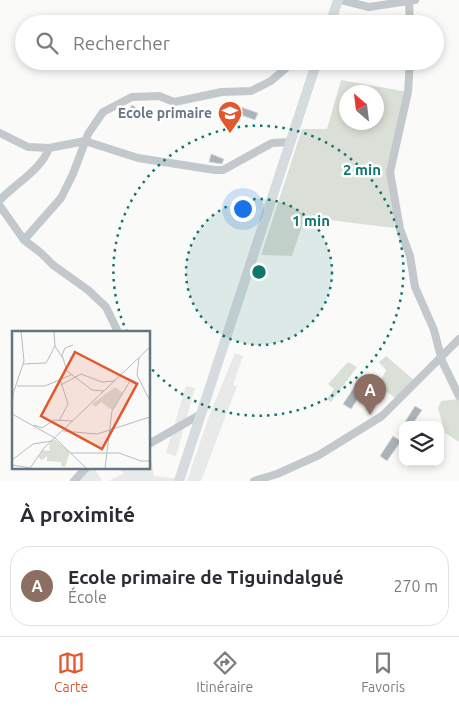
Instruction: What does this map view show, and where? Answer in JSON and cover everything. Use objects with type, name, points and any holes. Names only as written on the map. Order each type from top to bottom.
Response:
[{"type":"street","points":[[333,15],[338,0]]},
{"type":"street","points":[[342,0],[369,7],[412,1],[411,15]]},
{"type":"street","points":[[24,240],[61,198],[94,122],[103,112],[132,97],[158,96],[174,102],[222,92],[251,91],[271,81],[284,70]]},
{"type":"street","points":[[179,481],[314,70]]},
{"type":"street","points":[[409,70],[408,92],[390,172],[400,229],[410,256],[415,287],[434,330],[441,357],[459,396]]},
{"type":"street","points":[[0,133],[20,144],[49,148],[85,141],[138,158],[215,170],[228,167],[272,143],[289,142]]},
{"type":"street","points":[[0,200],[44,159],[49,148]]},
{"type":"street","points":[[0,206],[7,219],[24,240],[53,265],[88,290],[106,307],[118,331]]},
{"type":"street","points":[[254,481],[277,474],[319,455],[385,414],[459,339]]},
{"type":"street","points":[[150,443],[201,414]]},
{"type":"street","points":[[74,481],[86,468]]},
{"type":"shaded area","points":[[341,80],[369,85],[340,85]]},
{"type":"shaded area","points":[[339,87],[339,130],[384,130],[384,88],[408,92],[390,172],[397,204],[394,228],[305,217],[292,256],[261,255],[302,129],[327,129]]},
{"type":"shaded area","points":[[235,353],[243,356],[233,385],[237,386],[201,481],[187,481],[208,419]]},
{"type":"shaded area","points":[[386,356],[415,381],[397,399],[378,386],[386,370],[379,362]]},
{"type":"shaded area","points":[[348,362],[357,367],[331,402],[327,399],[334,389],[328,384]]},
{"type":"shaded area","points":[[186,386],[195,388],[176,456],[166,453]]},
{"type":"shaded area","points":[[459,399],[459,442],[445,433],[444,421],[442,421],[438,408],[441,401]]},
{"type":"shaded area","points":[[150,451],[154,476],[180,479],[179,481],[108,481],[123,474],[120,468],[150,468]]},
{"type":"shaded area","points":[[86,468],[95,468],[102,481],[74,481]]},
{"type":"building","points":[[227,102],[258,113],[255,120],[224,109]]},
{"type":"building","points":[[132,105],[138,109],[129,119],[124,115]]},
{"type":"building","points":[[211,154],[224,159],[222,164],[209,162]]},
{"type":"building","points":[[359,380],[367,385],[351,409],[343,404]]},
{"type":"building","points":[[415,406],[422,410],[415,421],[406,421]]},
{"type":"building","points":[[393,436],[399,440],[399,444],[387,461],[380,456]]},
{"type":"place","name":"Ecole primaire","points":[[230,134]]},
{"type":"place","name":"Ecole primaire de Tiguindalgué","points":[[370,415]]}]
